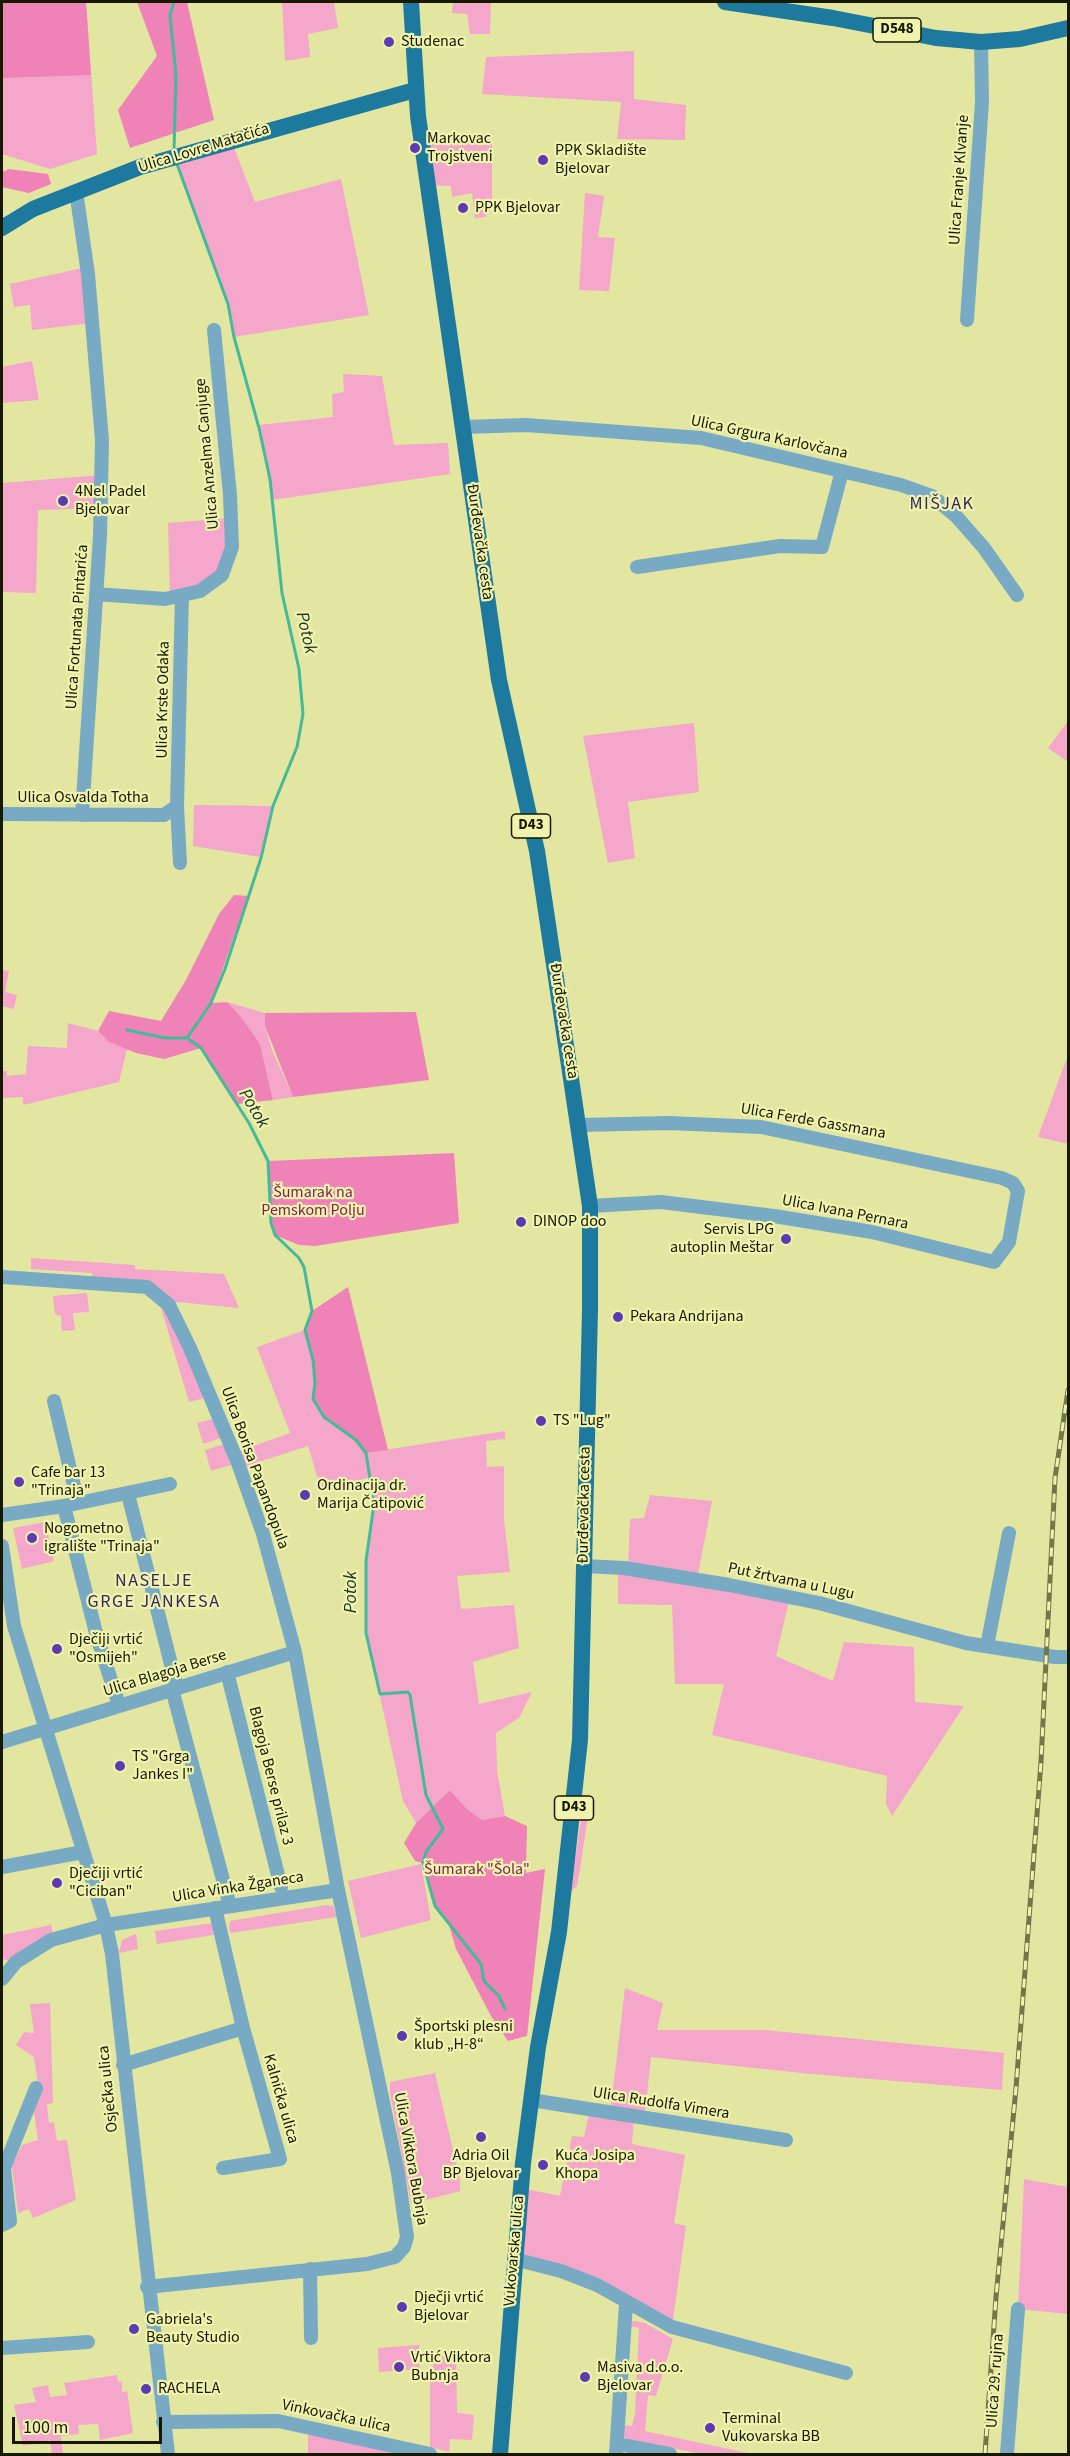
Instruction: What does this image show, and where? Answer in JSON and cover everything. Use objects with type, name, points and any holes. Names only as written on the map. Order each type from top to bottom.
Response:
[{"type":"main road","name":"Đurđevačka cesta","points":[[411,2],[415,90],[499,680],[537,851],[590,1206],[580,1740],[559,1932],[538,2048]]},
{"type":"main road","name":"D548","points":[[725,2],[834,18],[936,38],[981,42],[1020,39],[1068,28]]},
{"type":"main road","name":"Ulica Lovre Matačića","points":[[2,228],[33,209],[140,167],[415,90]]},
{"type":"main road","name":"Vukovarska ulica","points":[[500,2454],[514,2259],[538,2048]]},
{"type":"street","name":"Ulica Franje Klvanje","points":[[967,320],[982,102],[981,42]]},
{"type":"street","name":"Ulica Fortunata Pintarića","points":[[76,191],[88,274],[102,440],[96,594],[82,815]]},
{"type":"street","name":"Ulica Anzelma Canjuge","points":[[182,595],[200,591],[222,575],[232,547],[230,495],[214,330]]},
{"type":"street","name":"Ulica Grgura Karlovčana","points":[[464,427],[526,425],[701,438],[901,485],[932,496],[956,516],[984,548],[1017,595]]},
{"type":"street","points":[[637,567],[780,546],[822,548],[842,471]]},
{"type":"street","points":[[96,594],[165,599],[182,595]]},
{"type":"street","name":"Ulica Krste Odaka","points":[[180,863],[177,806],[182,595]]},
{"type":"street","name":"Ulica Osvalda Totha","points":[[2,814],[164,815],[177,806]]},
{"type":"street","name":"Ulica Ferde Gassmana","points":[[579,1125],[669,1123],[761,1127],[1002,1178]]},
{"type":"street","name":"Ulica Ivana Pernara","points":[[590,1206],[662,1202],[774,1216],[872,1232],[994,1262],[1009,1242],[1018,1191],[1013,1183],[1002,1178]]},
{"type":"street","name":"Ulica Borisa Papandopula","points":[[2,1277],[147,1287],[169,1305],[238,1463],[267,1545],[295,1652],[338,1890]]},
{"type":"street","points":[[54,1401],[97,1637],[119,1705]]},
{"type":"street","points":[[2,1515],[128,1494],[170,1484]]},
{"type":"street","points":[[128,1494],[230,1906]]},
{"type":"street","points":[[987,1646],[1009,1533]]},
{"type":"street","name":"Osječka ulica","points":[[2,1546],[8,1628],[45,1727],[106,1925],[114,1964],[147,2287],[168,2454]]},
{"type":"street","name":"Put žrtvama u Lugu","points":[[584,1566],[624,1568],[819,1603],[966,1643],[1068,1657]]},
{"type":"street","name":"Ulica Blagoja Berse","points":[[2,1742],[295,1652]]},
{"type":"street","name":"Blagoja Berse prilaz 3","points":[[227,1672],[281,1887]]},
{"type":"street","points":[[2,1867],[83,1852]]},
{"type":"street","name":"Ulica Vinka Žganeca","points":[[2,1979],[16,1962],[51,1940],[106,1925],[338,1890]]},
{"type":"street","name":"Ulica Viktora Bubnja","points":[[147,2287],[367,2264],[394,2257],[404,2247],[407,2237],[398,2174],[338,1890]]},
{"type":"street","name":"Kalnička ulica","points":[[215,1908],[243,2028],[280,2158],[222,2168]]},
{"type":"street","points":[[123,2066],[243,2028]]},
{"type":"street","points":[[2,2225],[10,2221],[4,2168],[36,2088]]},
{"type":"street","name":"Ulica Rudolfa Vimera","points":[[531,2100],[786,2140]]},
{"type":"street","points":[[514,2259],[568,2273],[604,2289],[626,2304],[672,2328],[846,2373]]},
{"type":"street","points":[[310,2269],[311,2338]]},
{"type":"street","points":[[626,2304],[617,2449],[670,2454]]},
{"type":"street","name":"Ulica 29. rujna","points":[[1008,2454],[1018,2309]]},
{"type":"street","points":[[2,2348],[88,2342]]},
{"type":"street","name":"Vinkovačka ulica","points":[[163,2422],[278,2421],[402,2451],[430,2454]]},
{"type":"shaded area","points":[[2,2],[86,2],[97,154],[50,169],[2,154]]},
{"type":"shaded area","points":[[282,2],[334,2],[338,28],[308,34],[310,57],[285,61]]},
{"type":"shaded area","points":[[453,2],[491,2],[490,34],[470,34],[467,14],[452,13]]},
{"type":"shaded area","points":[[634,51],[634,99],[686,105],[685,140],[617,139],[621,102],[482,94],[486,57]]},
{"type":"shaded area","points":[[492,133],[492,208],[485,217],[475,218],[472,193],[452,197],[451,186],[428,185],[422,141]]},
{"type":"shaded area","points":[[231,140],[255,202],[341,179],[369,315],[234,337],[228,304],[177,164]]},
{"type":"shaded area","points":[[585,193],[604,196],[598,237],[615,238],[609,291],[579,290]]},
{"type":"shaded area","points":[[87,267],[92,323],[32,330],[30,305],[14,307],[10,284]]},
{"type":"shaded area","points":[[32,361],[39,400],[2,403],[2,367]]},
{"type":"shaded area","points":[[343,374],[382,376],[394,445],[448,443],[450,474],[272,500],[259,425],[333,417],[332,394],[344,392]]},
{"type":"shaded area","points":[[102,475],[101,508],[38,510],[36,593],[2,592],[2,483]]},
{"type":"shaded area","points":[[231,518],[222,575],[170,598],[168,523]]},
{"type":"shaded area","points":[[1068,721],[1068,762],[1048,748]]},
{"type":"shaded area","points":[[694,723],[699,792],[628,802],[635,858],[608,863],[583,736]]},
{"type":"shaded area","points":[[194,805],[273,806],[260,857],[193,846]]},
{"type":"shaded area","points":[[2,970],[9,971],[5,992],[17,995],[14,1009],[2,1006]]},
{"type":"shaded area","points":[[227,1002],[265,1013],[265,1026],[272,1050],[293,1097],[273,1100],[260,1044]]},
{"type":"shaded area","points":[[68,1023],[98,1031],[109,1042],[127,1049],[119,1082],[23,1105],[23,1097],[2,1098],[2,1071],[7,1071],[7,1076],[26,1074],[28,1046],[67,1048]]},
{"type":"shaded area","points":[[1068,1055],[1068,1144],[1038,1137]]},
{"type":"shaded area","points":[[31,1258],[135,1265],[135,1269],[224,1274],[239,1308],[177,1302],[169,1305],[147,1287],[92,1284],[92,1273],[31,1269]]},
{"type":"shaded area","points":[[87,1293],[89,1312],[73,1313],[75,1330],[62,1331],[61,1316],[55,1314],[53,1296]]},
{"type":"shaded area","points":[[166,1306],[205,1398],[189,1402],[161,1308]]},
{"type":"shaded area","points":[[305,1330],[324,1417],[356,1440],[366,1453],[505,1431],[505,1439],[486,1441],[487,1467],[504,1466],[504,1520],[510,1572],[457,1576],[461,1609],[514,1605],[519,1648],[473,1662],[479,1704],[532,1692],[519,1718],[496,1733],[497,1770],[505,1816],[482,1820],[466,1808],[450,1790],[416,1823],[403,1801],[366,1633],[366,1561],[374,1504],[370,1477],[322,1492],[308,1446],[240,1468],[234,1453],[290,1433],[257,1347]]},
{"type":"shaded area","points":[[212,1419],[221,1438],[203,1444],[197,1423]]},
{"type":"shaded area","points":[[224,1444],[231,1465],[211,1471],[205,1450]]},
{"type":"shaded area","points":[[650,1495],[712,1501],[697,1580],[790,1597],[776,1656],[833,1681],[844,1642],[914,1647],[915,1702],[964,1706],[892,1816],[886,1804],[887,1776],[712,1735],[724,1684],[675,1684],[672,1605],[618,1604],[618,1572],[628,1568],[630,1519],[644,1518]]},
{"type":"shaded area","name":"Nogometno igralište \"Trinaja\"","points":[[45,1522],[54,1561],[22,1569],[13,1528]]},
{"type":"shaded area","points":[[584,1800],[590,1802],[580,1869],[577,1886],[570,1892]]},
{"type":"shaded area","points":[[421,1864],[431,1920],[361,1938],[348,1881]]},
{"type":"shaded area","points":[[327,1905],[333,1906],[337,1917],[231,1933],[229,1929],[230,1921]]},
{"type":"shaded area","points":[[213,1923],[214,1935],[157,1944],[155,1931]]},
{"type":"shaded area","points":[[51,1925],[54,1939],[16,1962],[2,1959],[2,1935]]},
{"type":"shaded area","points":[[136,1934],[138,1949],[119,1953],[122,1940]]},
{"type":"shaded area","points":[[625,1988],[663,2003],[657,2030],[764,2030],[1004,2053],[1002,2090],[811,2074],[651,2057],[645,2112],[611,2106]]},
{"type":"shaded area","points":[[50,2003],[53,2103],[47,2104],[49,2123],[54,2122],[57,2141],[67,2140],[76,2200],[33,2218],[29,2209],[18,2213],[12,2166],[22,2145],[38,2140],[33,2105],[39,2091],[34,2057],[16,2045],[24,2032],[34,2033],[30,2004]]},
{"type":"shaded area","points":[[435,2073],[460,2180],[460,2191],[411,2204],[390,2093],[390,2082]]},
{"type":"shaded area","points":[[590,2110],[634,2117],[632,2144],[685,2155],[674,2223],[686,2226],[672,2327],[626,2304],[523,2262],[526,2189],[560,2196],[572,2136],[584,2137]]},
{"type":"shaded area","points":[[1024,2179],[1068,2187],[1068,2314],[1018,2309]]},
{"type":"shaded area","points":[[630,2322],[645,2323],[673,2339],[656,2396],[648,2395],[645,2431],[752,2454],[702,2454],[626,2439],[621,2431],[622,2425],[632,2426],[635,2413],[639,2328],[630,2326]]},
{"type":"shaded area","points":[[419,2345],[420,2369],[379,2372],[378,2348]]},
{"type":"shaded area","points":[[456,2354],[457,2413],[474,2415],[472,2440],[450,2439],[449,2452],[430,2447],[430,2383],[434,2356]]},
{"type":"shaded area","points":[[117,2375],[118,2381],[122,2382],[122,2392],[127,2391],[133,2433],[100,2440],[98,2424],[78,2425],[79,2434],[61,2436],[63,2454],[52,2454],[50,2440],[23,2446],[14,2405],[36,2402],[32,2388],[48,2385],[50,2397],[67,2395],[64,2383]]},
{"type":"shaded area","points":[[308,2434],[398,2452],[397,2454],[308,2454]]},
{"type":"green space","points":[[2,2],[86,2],[91,75],[2,78]]},
{"type":"green space","points":[[137,2],[187,2],[214,120],[130,148],[118,110],[157,56]]},
{"type":"green space","points":[[9,169],[48,174],[51,184],[29,193],[2,187],[2,172]]},
{"type":"green space","points":[[234,895],[248,896],[211,1003],[227,1002],[260,1044],[273,1100],[237,1104],[201,1048],[164,1059],[136,1053],[109,1042],[98,1031],[109,1011],[161,1021],[186,980],[219,914]]},
{"type":"green space","points":[[416,1012],[429,1080],[293,1097],[265,1026],[265,1013]]},
{"type":"green space","name":"Šumarak na Pemskom Polju","points":[[454,1153],[459,1223],[315,1246],[299,1245],[275,1235],[269,1208],[268,1161]]},
{"type":"green space","points":[[348,1287],[388,1450],[366,1453],[356,1440],[324,1417],[313,1399],[315,1383],[309,1340],[305,1330],[312,1311]]},
{"type":"green space","name":"Šumarak \"Šola\"","points":[[450,1790],[466,1808],[482,1820],[505,1816],[527,1826],[526,1873],[545,1869],[527,2036],[508,2041],[491,2016],[456,1949],[449,1925],[435,1906],[423,1863],[415,1861],[404,1843],[416,1823]]},
{"type":"waterway","points":[[174,2],[170,15],[176,75],[174,151]]},
{"type":"waterway","name":"Potok","points":[[177,164],[228,304],[234,337],[259,428],[270,479],[282,593],[299,669],[303,714],[297,747],[273,806],[261,858],[225,969],[211,1003],[187,1038],[201,1048],[249,1123],[268,1161],[271,1223],[275,1235],[299,1258],[304,1267],[312,1311],[305,1330],[313,1360],[315,1383],[313,1399],[324,1417],[356,1440],[366,1453],[374,1504],[366,1561],[366,1633],[380,1694],[408,1692],[410,1695],[426,1795],[443,1829],[426,1852],[423,1863],[435,1906],[481,1964],[484,1981],[499,1996],[505,2009]]},
{"type":"waterway","points":[[127,1030],[165,1038],[187,1038]]},
{"type":"railway","points":[[985,2454],[1041,1762],[1055,1478],[1068,1390]]},
{"type":"place","name":"Studenac","points":[[389,42]]},
{"type":"place","name":"Markovac Trojstveni","points":[[415,148]]},
{"type":"place","name":"PPK Skladište Bjelovar","points":[[543,160]]},
{"type":"place","name":"PPK Bjelovar","points":[[463,208]]},
{"type":"place","name":"4Nel Padel Bjelovar","points":[[63,501]]},
{"type":"place","name":"DINOP doo","points":[[521,1222]]},
{"type":"place","name":"Servis LPG autoplin Meštar","points":[[786,1239]]},
{"type":"place","name":"Pekara Andrijana","points":[[618,1317]]},
{"type":"place","name":"TS \"Lug\"","points":[[541,1421]]},
{"type":"place","name":"Cafe bar 13 \"Trinaja\"","points":[[19,1482]]},
{"type":"place","name":"Ordinacija dr. Marija Čatipović","points":[[305,1495]]},
{"type":"place","name":"Nogometno igralište \"Trinaja\"","points":[[32,1538]]},
{"type":"place","name":"Dječiji vrtić \"Osmijeh\"","points":[[57,1649]]},
{"type":"place","name":"TS \"Grga Jankes I\"","points":[[120,1766]]},
{"type":"place","name":"Dječiji vrtić \"Ciciban\"","points":[[57,1883]]},
{"type":"place","name":"Športski plesni klub „H-8“","points":[[402,2036]]},
{"type":"place","name":"Adria Oil BP Bjelovar","points":[[481,2137]]},
{"type":"place","name":"Kuća Josipa Khopa","points":[[543,2165]]},
{"type":"place","name":"Dječji vrtić Bjelovar","points":[[402,2307]]},
{"type":"place","name":"Gabriela's Beauty Studio","points":[[134,2329]]},
{"type":"place","name":"Vrtić Viktora Bubnja","points":[[399,2367]]},
{"type":"place","name":"Masiva d.o.o. Bjelovar","points":[[585,2377]]},
{"type":"place","name":"RACHELA","points":[[146,2389]]},
{"type":"place","name":"Terminal Vukovarska BB","points":[[710,2428]]},
{"type":"district","name":"MIŠJAK","points":[[942,505]]},
{"type":"district","name":"NASELJE GRGE JANKESA","points":[[154,1592]]}]
